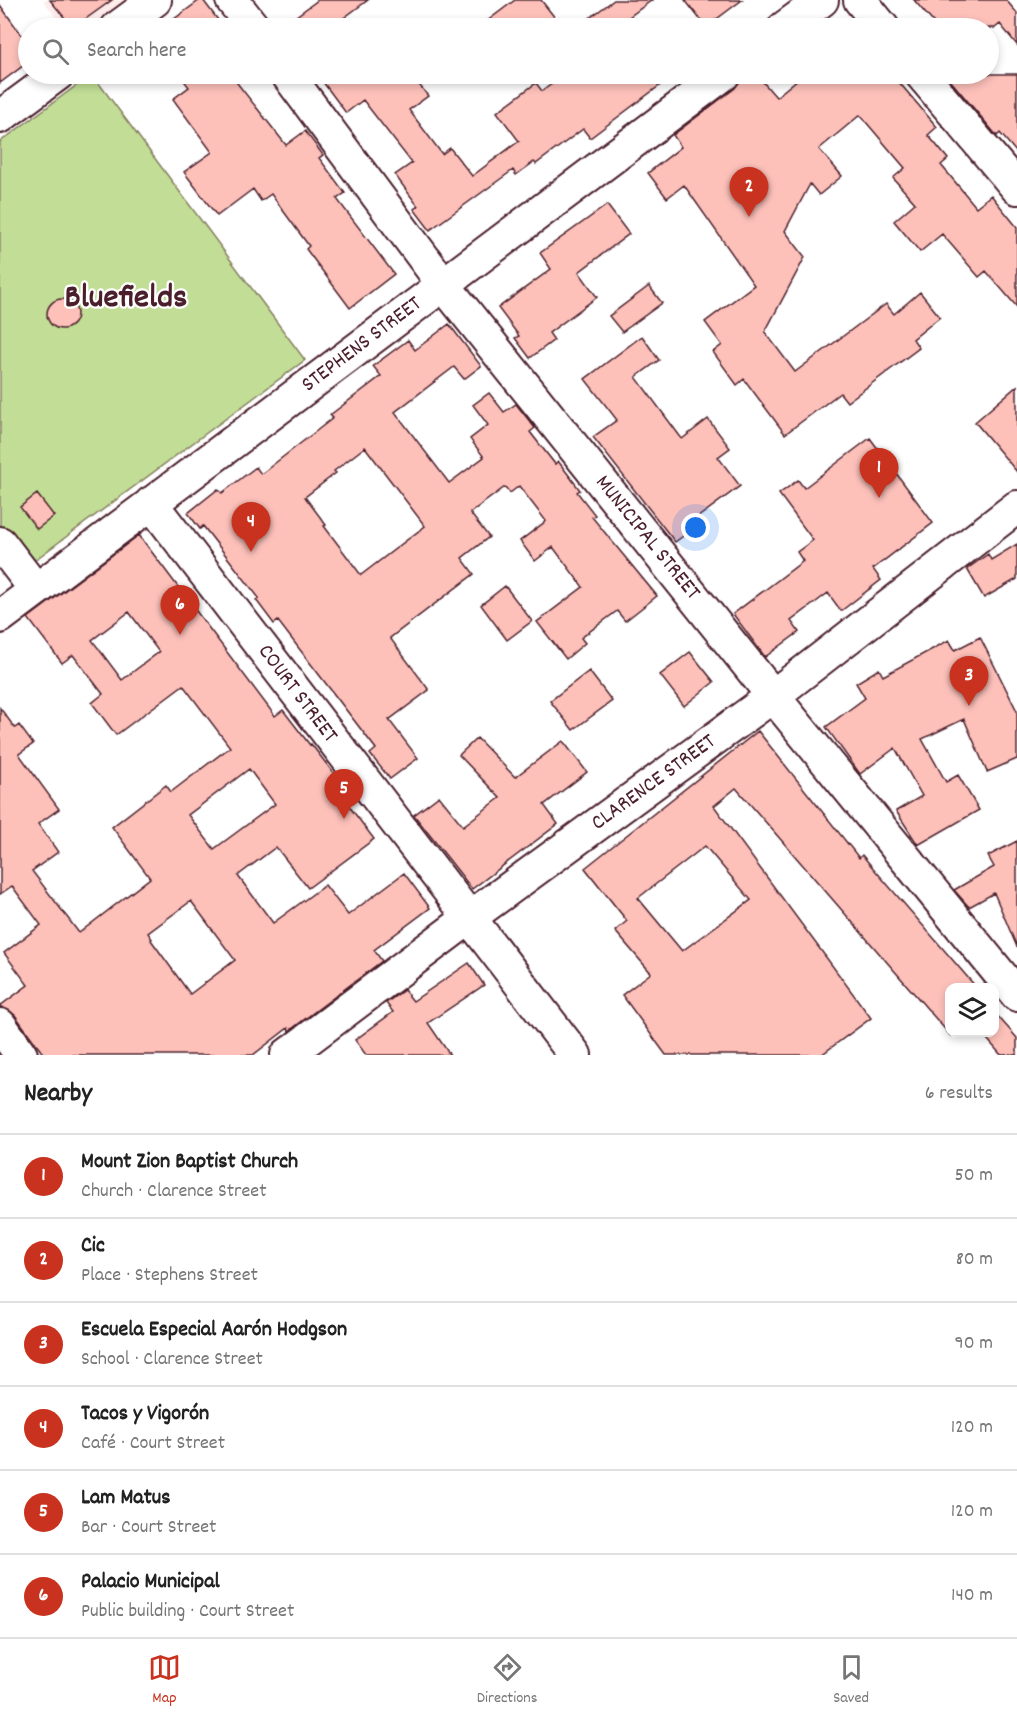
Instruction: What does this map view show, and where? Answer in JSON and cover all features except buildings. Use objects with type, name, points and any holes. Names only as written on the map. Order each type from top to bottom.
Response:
[{"type":"street","points":[[131,18],[155,0]]},
{"type":"street","points":[[232,0],[246,18]]},
{"type":"street","points":[[798,18],[822,0]]},
{"type":"street","points":[[860,0],[875,18]]},
{"type":"street","points":[[0,117],[45,84]]},
{"type":"street","name":"MUNICIPAL STREET","points":[[294,84],[443,284],[773,696],[1017,995]]},
{"type":"street","name":"STEPHENS STREET","points":[[0,617],[711,84]]},
{"type":"street","points":[[929,84],[1017,188]]},
{"type":"street","name":"COURT STREET","points":[[151,503],[575,1055]]},
{"type":"street","name":"CLARENCE STREET","points":[[287,1055],[469,918],[773,696],[1017,507]]},
{"type":"street","points":[[0,543],[36,590]]},
{"type":"street","points":[[0,1025],[21,1055]]},
{"type":"shaded area","points":[[43,0],[131,0],[106,18],[56,18]]},
{"type":"green space","points":[[78,84],[99,84],[305,360],[24,568],[0,536],[0,142]]},
{"type":"place","name":"Cic","points":[[749,217]]},
{"type":"place","name":"Mount Zion Baptist Church","points":[[879,498]]},
{"type":"place","name":"Tacos y Vigorón","points":[[251,552]]},
{"type":"place","name":"Palacio Municipal","points":[[180,635]]},
{"type":"place","name":"Escuela Especial Aarón Hodgson","points":[[969,706]]},
{"type":"place","name":"Lam Matus","points":[[344,819]]},
{"type":"district","name":"Bluefields","points":[[126,299]]}]
